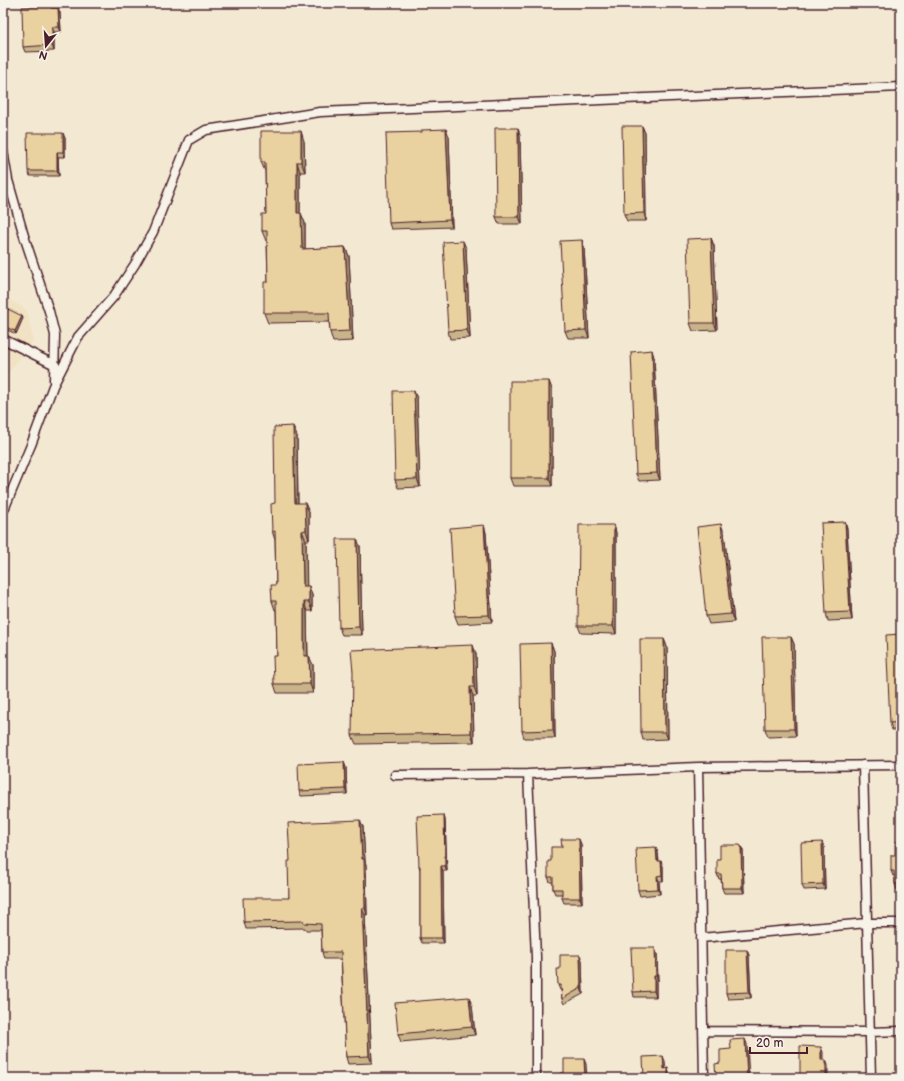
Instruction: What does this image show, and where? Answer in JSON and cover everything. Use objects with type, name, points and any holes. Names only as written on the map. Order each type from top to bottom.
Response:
[{"type":"lane","points":[[3,512],[31,445],[53,386],[78,336],[114,296],[135,264],[152,232],[189,140],[206,130],[320,112],[901,87]]},
{"type":"lane","points":[[3,150],[8,180],[51,317],[55,335],[53,386]]},
{"type":"lane","points":[[3,339],[54,365]]},
{"type":"lane","points":[[864,765],[871,1078]]},
{"type":"lane","points":[[395,775],[528,774],[698,767],[901,765]]},
{"type":"lane","points":[[698,767],[704,1078]]},
{"type":"lane","points":[[528,774],[536,957],[536,1078]]},
{"type":"lane","points":[[701,938],[867,923],[901,923]]},
{"type":"lane","points":[[703,1032],[869,1032],[901,1030]]},
{"type":"shaded area","points":[[3,296],[27,310],[33,341],[3,380]]},
{"type":"building","points":[[51,6],[51,8],[58,8],[59,27],[52,27],[52,45],[23,47],[22,7]]},
{"type":"building","points":[[622,126],[642,126],[644,213],[624,214]]},
{"type":"building","points":[[495,128],[518,128],[519,217],[496,217]]},
{"type":"building","points":[[446,129],[450,220],[389,223],[386,133],[422,132],[422,130]]},
{"type":"building","points":[[261,131],[301,131],[301,162],[297,162],[297,213],[301,213],[302,249],[345,247],[350,331],[330,332],[329,313],[264,313],[264,282],[268,282],[267,231],[262,231],[262,214],[266,214],[265,162],[261,162]]},
{"type":"building","points":[[27,133],[63,133],[63,152],[57,152],[57,171],[28,171]]},
{"type":"building","points":[[711,238],[714,323],[690,323],[687,239]]},
{"type":"building","points":[[582,240],[586,330],[565,331],[560,241]]},
{"type":"building","points":[[463,241],[467,330],[448,331],[443,242]]},
{"type":"building","points":[[8,309],[22,316],[15,331],[3,326],[3,319]]},
{"type":"building","points":[[652,350],[657,473],[636,474],[631,352]]},
{"type":"building","points":[[510,381],[549,381],[549,478],[510,478]]},
{"type":"building","points":[[393,391],[414,391],[417,479],[395,480]]},
{"type":"building","points":[[293,426],[295,503],[305,503],[306,530],[302,531],[303,586],[309,586],[309,602],[304,602],[304,656],[309,656],[310,684],[274,684],[273,656],[277,656],[276,601],[272,601],[271,585],[276,585],[275,531],[272,531],[271,504],[275,503],[274,427]]},
{"type":"building","points":[[845,522],[850,612],[826,613],[821,523]]},
{"type":"building","points":[[721,524],[731,614],[706,616],[697,527]]},
{"type":"building","points":[[484,525],[489,615],[455,616],[450,528]]},
{"type":"building","points":[[579,525],[614,525],[613,626],[578,626]]},
{"type":"building","points":[[337,539],[357,539],[359,627],[339,628]]},
{"type":"building","points":[[901,634],[901,722],[890,723],[886,635]]},
{"type":"building","points":[[762,637],[791,637],[794,729],[765,729]]},
{"type":"building","points":[[640,639],[664,639],[665,732],[641,732]]},
{"type":"building","points":[[551,643],[553,730],[522,731],[520,644]]},
{"type":"building","points":[[473,645],[474,687],[470,687],[471,733],[352,735],[353,672],[351,650]]},
{"type":"building","points":[[344,762],[345,789],[299,791],[298,764]]},
{"type":"building","points":[[444,815],[445,866],[441,866],[442,938],[420,938],[420,866],[417,816]]},
{"type":"building","points":[[360,820],[362,859],[364,859],[365,908],[362,908],[369,1056],[346,1057],[341,952],[322,952],[321,924],[304,923],[303,921],[244,922],[243,898],[289,898],[288,861],[290,861],[288,823]]},
{"type":"building","points":[[561,839],[579,839],[580,898],[562,898],[562,889],[553,889],[553,877],[548,877],[548,861],[551,861],[551,847],[562,847]]},
{"type":"building","points":[[822,842],[823,884],[802,885],[801,843]]},
{"type":"building","points":[[895,842],[901,842],[901,884],[895,884],[894,871],[891,871],[891,855],[895,855]]},
{"type":"building","points":[[720,845],[741,846],[742,888],[722,888],[721,874],[717,874],[717,859],[720,859]]},
{"type":"building","points":[[656,847],[657,861],[661,861],[662,875],[657,876],[658,889],[638,890],[636,848]]},
{"type":"building","points":[[631,948],[655,948],[656,976],[654,976],[654,991],[633,992]]},
{"type":"building","points":[[726,950],[747,950],[749,992],[726,993]]},
{"type":"building","points":[[560,955],[580,955],[581,988],[562,999],[561,985],[558,985],[557,969],[560,969]]},
{"type":"building","points":[[469,997],[472,1027],[398,1034],[395,1003]]},
{"type":"building","points":[[745,1039],[747,1078],[716,1078],[715,1064],[720,1063],[720,1050],[731,1049],[730,1040]]},
{"type":"building","points":[[800,1046],[821,1047],[821,1060],[826,1060],[826,1077],[800,1078]]},
{"type":"building","points":[[663,1056],[664,1069],[668,1068],[668,1078],[644,1078],[643,1057]]},
{"type":"building","points":[[564,1059],[584,1059],[585,1078],[561,1078],[561,1073],[564,1073]]}]
